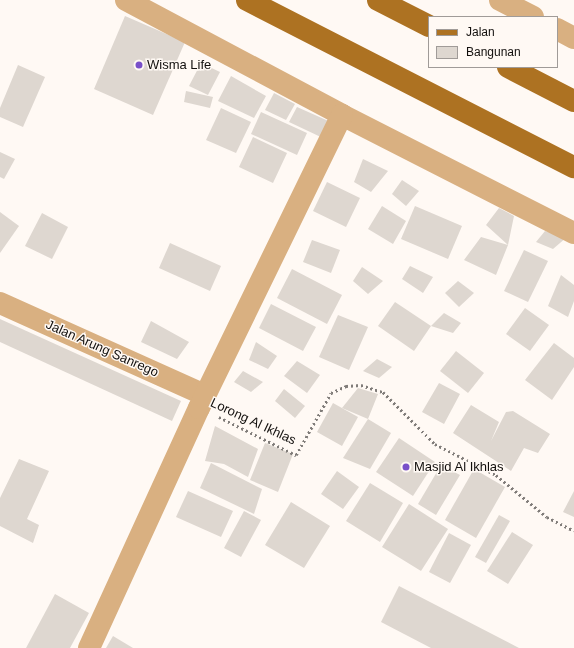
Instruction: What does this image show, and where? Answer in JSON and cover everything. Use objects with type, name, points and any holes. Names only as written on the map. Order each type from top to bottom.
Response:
[{"type":"main road","points":[[247,0],[574,167]]},
{"type":"main road","points":[[378,0],[428,25]]},
{"type":"main road","points":[[510,68],[574,101]]},
{"type":"street","points":[[126,0],[342,115],[574,233]]},
{"type":"street","points":[[500,0],[531,16]]},
{"type":"street","points":[[89,648],[202,401],[342,115]]},
{"type":"street","name":"Jalan Arung Sanrego","points":[[0,304],[202,401]]},
{"type":"path","name":"Lorong Al Ikhlas","points":[[202,401],[296,455],[331,393],[346,386],[361,385],[383,392],[435,444],[496,475],[547,517],[574,532]]},
{"type":"building","name":"Wisma Life","points":[[125,16],[185,42],[153,115],[94,89]]},
{"type":"building","points":[[201,63],[220,72],[208,95],[189,86]]},
{"type":"building","points":[[18,65],[45,77],[23,127],[0,117],[0,108]]},
{"type":"building","points":[[231,76],[266,96],[254,118],[218,101]]},
{"type":"building","points":[[186,91],[213,97],[210,108],[184,102]]},
{"type":"building","points":[[274,93],[295,104],[286,120],[265,110]]},
{"type":"building","points":[[297,107],[333,123],[325,139],[289,122]]},
{"type":"building","points":[[221,108],[251,122],[236,153],[206,140]]},
{"type":"building","points":[[261,112],[307,133],[297,155],[251,134]]},
{"type":"building","points":[[253,137],[287,153],[273,183],[239,167]]},
{"type":"building","points":[[0,152],[15,159],[4,179],[0,177]]},
{"type":"building","points":[[363,159],[388,171],[371,192],[354,182]]},
{"type":"building","points":[[402,180],[419,191],[406,206],[392,194]]},
{"type":"building","points":[[327,182],[360,198],[346,227],[313,211]]},
{"type":"building","points":[[382,206],[406,221],[393,244],[368,229]]},
{"type":"building","points":[[415,206],[462,226],[448,259],[401,239]]},
{"type":"building","points":[[499,208],[514,216],[508,245],[486,225]]},
{"type":"building","points":[[0,212],[19,226],[0,253]]},
{"type":"building","points":[[42,213],[68,227],[52,259],[25,246]]},
{"type":"building","points":[[545,231],[567,237],[553,249],[536,242]]},
{"type":"building","points":[[481,237],[508,245],[496,275],[464,260]]},
{"type":"building","points":[[312,240],[340,250],[331,273],[303,262]]},
{"type":"building","points":[[170,243],[221,266],[210,291],[159,268]]},
{"type":"building","points":[[524,250],[548,261],[528,302],[504,291]]},
{"type":"building","points":[[410,266],[433,277],[423,293],[402,279]]},
{"type":"building","points":[[362,267],[383,281],[368,294],[353,281]]},
{"type":"building","points":[[292,269],[342,295],[327,324],[277,298]]},
{"type":"building","points":[[561,275],[574,285],[574,301],[568,317],[548,306]]},
{"type":"building","points":[[458,281],[474,293],[459,307],[445,293]]},
{"type":"building","points":[[395,302],[431,326],[414,351],[378,326]]},
{"type":"building","points":[[271,304],[316,327],[303,351],[259,328]]},
{"type":"building","points":[[525,308],[549,325],[530,351],[506,334]]},
{"type":"building","points":[[444,313],[461,323],[453,333],[431,326]]},
{"type":"building","points":[[338,315],[368,327],[349,370],[319,357]]},
{"type":"building","points":[[0,319],[181,401],[172,421],[0,342]]},
{"type":"building","points":[[151,321],[189,342],[177,359],[141,342]]},
{"type":"building","points":[[256,342],[277,356],[268,369],[249,360]]},
{"type":"building","points":[[554,343],[574,358],[574,367],[552,400],[525,380]]},
{"type":"building","points":[[456,351],[484,373],[468,393],[440,371]]},
{"type":"building","points":[[377,359],[392,367],[379,378],[363,371]]},
{"type":"building","points":[[297,361],[320,375],[307,393],[284,376]]},
{"type":"building","points":[[243,371],[263,382],[251,392],[234,382]]},
{"type":"building","points":[[439,383],[460,394],[444,424],[422,412]]},
{"type":"building","points":[[358,388],[378,394],[368,419],[342,408]]},
{"type":"building","points":[[284,389],[305,406],[295,418],[275,401]]},
{"type":"building","points":[[333,403],[358,417],[342,446],[317,432]]},
{"type":"building","points":[[471,405],[499,422],[491,441],[506,412],[513,411],[550,434],[538,453],[524,448],[511,471],[453,433]]},
{"type":"building","points":[[368,419],[391,433],[370,469],[343,458]]},
{"type":"building","points":[[215,426],[258,449],[248,477],[224,464],[205,461]]},
{"type":"building","name":"Masjid Al Ikhlas","points":[[399,438],[435,462],[413,496],[376,472]]},
{"type":"building","points":[[265,443],[293,454],[278,492],[250,480]]},
{"type":"building","points":[[19,459],[49,471],[27,519],[39,525],[33,543],[0,526],[0,498]]},
{"type":"building","points":[[211,463],[262,489],[254,514],[200,488]]},
{"type":"building","points":[[441,465],[460,475],[436,515],[418,504]]},
{"type":"building","points":[[474,469],[505,487],[476,538],[445,520]]},
{"type":"building","points":[[337,471],[359,487],[343,509],[321,494]]},
{"type":"building","points":[[370,483],[403,503],[380,542],[346,521]]},
{"type":"building","points":[[188,491],[233,511],[221,537],[176,517]]},
{"type":"building","points":[[574,491],[574,517],[563,512]]},
{"type":"building","points":[[291,502],[330,526],[304,568],[265,545]]},
{"type":"building","points":[[409,504],[448,529],[421,571],[382,547]]},
{"type":"building","points":[[244,511],[261,520],[241,557],[224,548]]},
{"type":"building","points":[[499,515],[510,521],[486,563],[475,557]]},
{"type":"building","points":[[512,532],[533,545],[508,584],[487,571]]},
{"type":"building","points":[[449,533],[471,545],[450,583],[429,572]]},
{"type":"building","points":[[399,586],[519,648],[431,648],[381,622]]},
{"type":"building","points":[[55,594],[89,613],[70,648],[26,648]]},
{"type":"building","points":[[113,636],[133,648],[106,648]]},
{"type":"place","name":"Wisma Life","points":[[139,65]]},
{"type":"place","name":"Masjid Al Ikhlas","points":[[406,467]]}]
